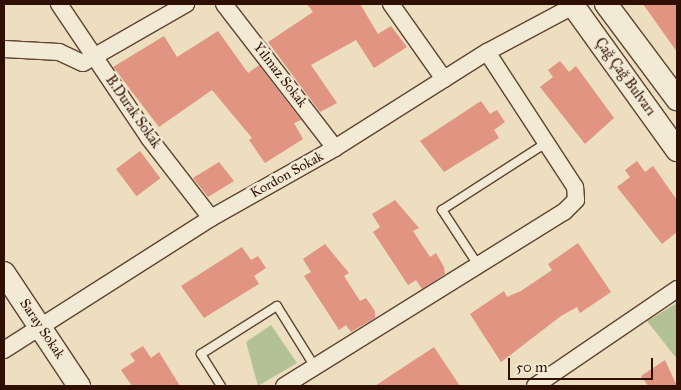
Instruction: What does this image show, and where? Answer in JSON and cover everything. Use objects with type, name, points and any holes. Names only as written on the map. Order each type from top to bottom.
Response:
[{"type":"main road","name":"Çağ Çağ Bulvarı","points":[[574,4],[677,150]]},
{"type":"main road","name":"Çağ Çağ Bulvarı","points":[[606,4],[677,99]]},
{"type":"main road","name":"Saray Sokak","points":[[4,273],[79,386]]},
{"type":"street","name":"B.Durak Sokak","points":[[59,4],[94,56],[211,218]]},
{"type":"street","points":[[4,48],[59,52],[83,62],[186,4]]},
{"type":"street","name":"Yılmaz Sokak","points":[[224,4],[335,148]]},
{"type":"street","points":[[391,4],[444,79]]},
{"type":"street","name":"Kordon Sokak","points":[[4,350],[211,218],[335,148],[487,52],[574,4]]},
{"type":"street","points":[[284,386],[478,265],[576,200],[575,188],[487,52]]},
{"type":"street","points":[[535,386],[677,289]]},
{"type":"lane","points":[[478,265],[442,210],[546,143]]},
{"type":"lane","points":[[221,386],[201,354],[277,306],[315,367]]},
{"type":"green space","points":[[677,303],[677,359],[647,321]]},
{"type":"green space","points":[[271,325],[297,363],[258,386],[246,342]]},
{"type":"building","points":[[307,4],[360,4],[378,34],[391,26],[407,47],[374,68],[356,40],[311,65],[337,103],[320,112],[268,42],[313,12]]},
{"type":"building","points":[[643,4],[677,4],[677,52]]},
{"type":"building","points":[[218,31],[248,73],[259,65],[301,120],[294,123],[303,139],[265,163],[249,140],[252,138],[212,90],[159,127],[113,67],[164,36],[177,57]]},
{"type":"building","points":[[560,61],[569,72],[576,66],[614,118],[585,144],[540,87],[553,77],[548,70]]},
{"type":"building","points":[[481,101],[490,114],[497,110],[505,122],[494,130],[499,138],[444,172],[420,141]]},
{"type":"building","points":[[140,151],[160,178],[137,196],[116,169]]},
{"type":"building","points":[[637,161],[645,172],[653,166],[677,200],[677,232],[662,244],[617,187],[630,177],[625,170]]},
{"type":"building","points":[[219,162],[234,181],[208,197],[193,178]]},
{"type":"building","points":[[395,200],[419,228],[413,231],[430,257],[436,253],[444,267],[445,274],[422,289],[416,280],[408,285],[373,232],[380,227],[372,214]]},
{"type":"building","points":[[578,243],[611,292],[580,313],[577,307],[561,316],[501,362],[470,314],[504,291],[507,297],[521,291],[552,270],[548,264]]},
{"type":"building","points":[[325,244],[349,273],[344,276],[360,301],[366,298],[375,311],[375,318],[351,332],[346,325],[339,330],[304,276],[311,272],[303,259]]},
{"type":"building","points":[[242,247],[251,260],[258,256],[266,268],[254,276],[259,284],[204,318],[181,286]]},
{"type":"building","points":[[143,346],[151,358],[159,352],[180,386],[132,386],[121,370],[135,361],[130,354]]},
{"type":"building","points":[[434,347],[460,386],[375,386]]},
{"type":"building","points":[[665,360],[677,386],[648,386],[641,376]]}]
